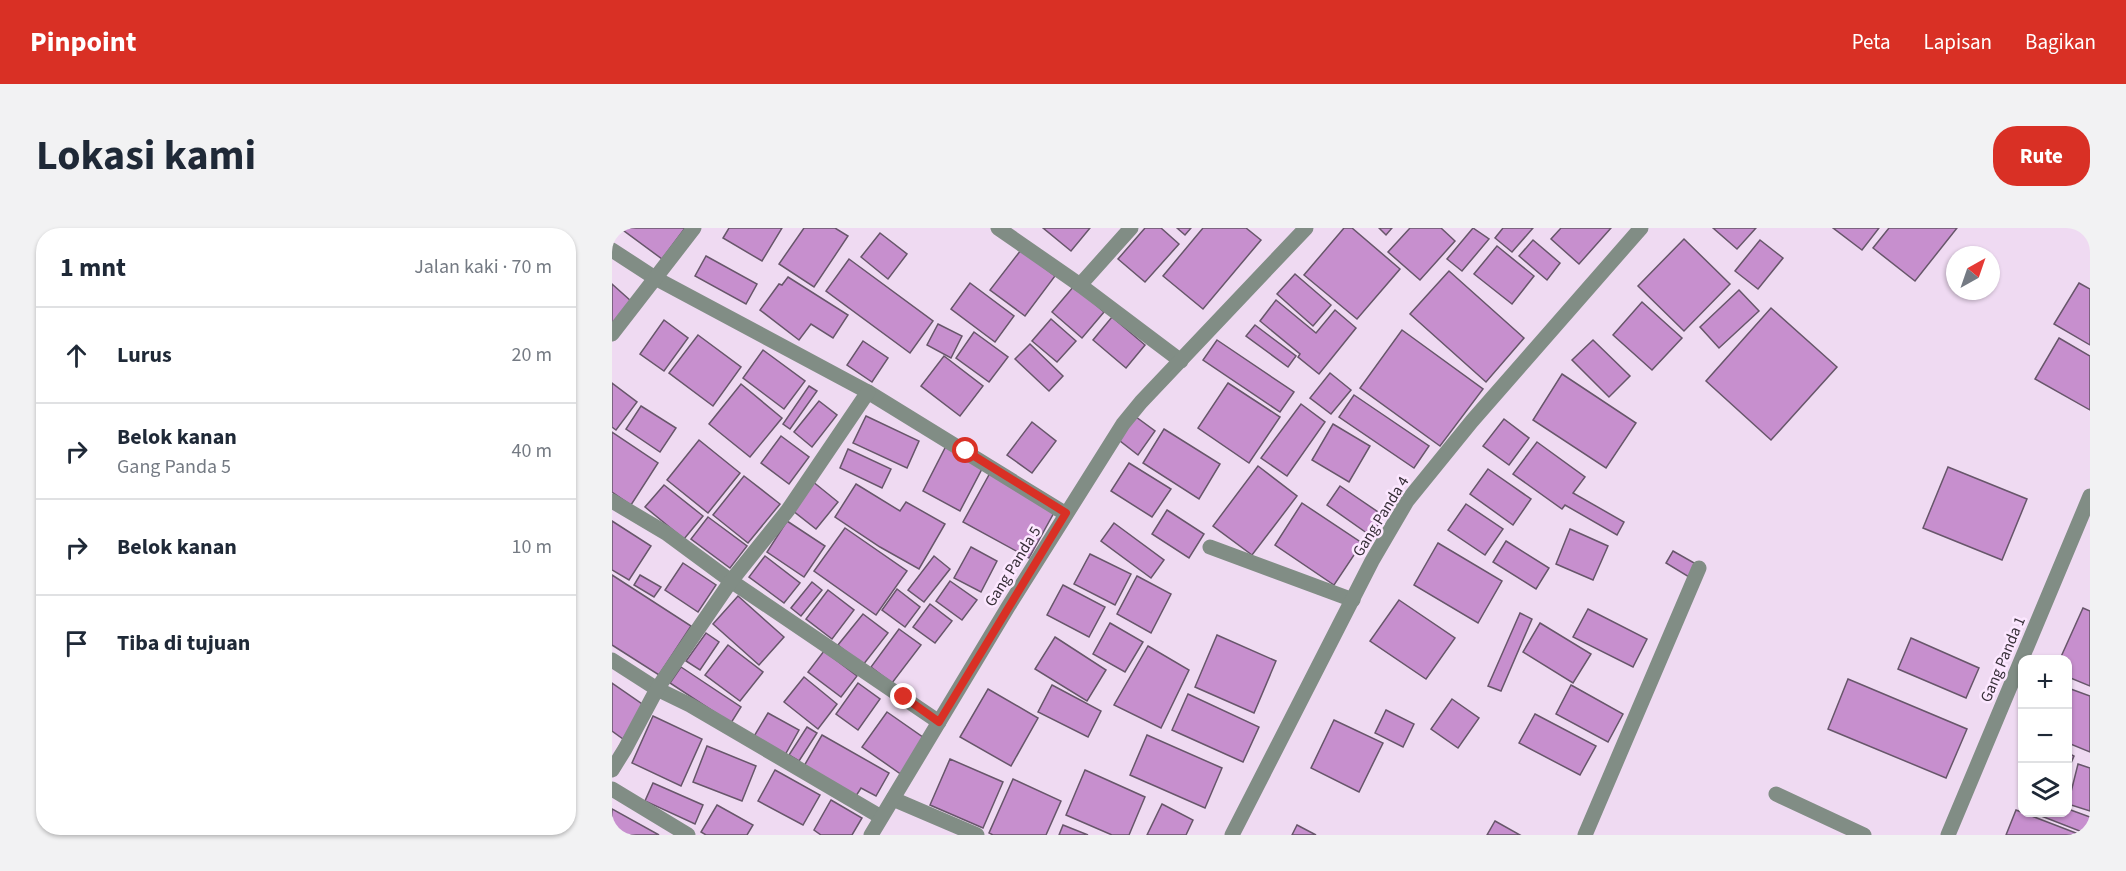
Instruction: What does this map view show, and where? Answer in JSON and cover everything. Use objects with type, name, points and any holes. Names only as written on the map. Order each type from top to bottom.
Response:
[{"type":"street","points":[[612,334],[694,228]]},
{"type":"street","points":[[998,228],[1080,285],[1181,361]]},
{"type":"street","points":[[1080,285],[1131,228]]},
{"type":"street","name":"Gang Panda 5","points":[[871,835],[1066,513],[1123,424],[1305,228]]},
{"type":"street","name":"Gang Panda 4","points":[[1232,835],[1353,600],[1407,501],[1472,421],[1641,228]]},
{"type":"street","points":[[612,250],[655,278],[868,392],[1066,513]]},
{"type":"street","points":[[612,770],[657,689],[731,581],[788,510],[868,392]]},
{"type":"street","name":"Gang Panda 1","points":[[1948,835],[2090,496]]},
{"type":"street","points":[[612,501],[666,534],[731,581],[939,722]]},
{"type":"street","points":[[1210,548],[1353,600]]},
{"type":"street","points":[[1585,835],[1699,568]]},
{"type":"street","points":[[612,660],[657,689],[690,705],[881,817]]},
{"type":"street","points":[[612,789],[688,835]]},
{"type":"street","points":[[1776,794],[1864,835]]},
{"type":"street","points":[[893,799],[977,835]]},
{"type":"building","points":[[620,228],[685,228],[662,259]]},
{"type":"building","points":[[729,228],[782,228],[762,261],[723,238]]},
{"type":"building","points":[[804,228],[835,228],[848,236],[814,287],[779,264]]},
{"type":"building","points":[[1043,228],[1090,228],[1071,251]]},
{"type":"building","points":[[1145,228],[1161,228],[1179,244],[1145,282],[1118,259]]},
{"type":"building","points":[[1177,228],[1191,228],[1185,235]]},
{"type":"building","points":[[1203,228],[1246,228],[1261,240],[1203,309],[1163,276]]},
{"type":"building","points":[[1344,228],[1352,228],[1400,269],[1357,319],[1304,275]]},
{"type":"building","points":[[1379,228],[1392,228],[1386,235]]},
{"type":"building","points":[[1410,228],[1441,228],[1455,241],[1420,280],[1388,252]]},
{"type":"building","points":[[1473,228],[1489,239],[1462,271],[1447,259]]},
{"type":"building","points":[[1503,228],[1533,228],[1512,252],[1495,238]]},
{"type":"building","points":[[1561,228],[1611,228],[1579,264],[1551,239]]},
{"type":"building","points":[[1713,228],[1756,228],[1737,249]]},
{"type":"building","points":[[1833,228],[1879,228],[1862,250]]},
{"type":"building","points":[[1889,228],[1957,228],[1915,281],[1873,248]]},
{"type":"building","points":[[880,233],[907,254],[888,279],[861,257]]},
{"type":"building","points":[[1684,239],[1730,284],[1684,331],[1638,286]]},
{"type":"building","points":[[1533,240],[1560,263],[1547,280],[1519,256]]},
{"type":"building","points":[[1760,240],[1783,258],[1758,289],[1735,271]]},
{"type":"building","points":[[1497,246],[1534,276],[1512,304],[1474,274]]},
{"type":"building","points":[[1021,250],[1055,276],[1025,316],[990,290]]},
{"type":"building","points":[[706,256],[757,284],[746,304],[695,276]]},
{"type":"building","points":[[849,259],[933,321],[910,353],[826,291]]},
{"type":"building","points":[[1449,271],[1524,338],[1486,382],[1410,314]]},
{"type":"building","points":[[1295,274],[1331,305],[1313,326],[1277,294]]},
{"type":"building","points":[[788,277],[848,315],[833,338],[811,324],[799,340],[760,310],[779,284],[782,285]]},
{"type":"building","points":[[970,283],[1014,316],[995,342],[951,309]]},
{"type":"building","points":[[2079,283],[2090,289],[2090,345],[2054,324]]},
{"type":"building","points":[[612,284],[631,301],[612,324]]},
{"type":"building","points":[[1074,286],[1104,312],[1082,338],[1052,312]]},
{"type":"building","points":[[1739,290],[1759,311],[1719,348],[1700,327]]},
{"type":"building","points":[[1276,300],[1316,333],[1335,310],[1356,328],[1319,374],[1298,357],[1300,354],[1260,321]]},
{"type":"building","points":[[1642,302],[1682,338],[1652,370],[1613,335]]},
{"type":"building","points":[[1771,308],[1837,367],[1771,440],[1706,381]]},
{"type":"building","points":[[1112,317],[1145,345],[1126,368],[1093,340]]},
{"type":"building","points":[[1051,319],[1076,341],[1057,362],[1032,341]]},
{"type":"building","points":[[664,320],[688,338],[664,371],[640,354]]},
{"type":"building","points":[[938,324],[962,336],[951,358],[927,345]]},
{"type":"building","points":[[1255,325],[1296,356],[1288,367],[1246,336]]},
{"type":"building","points":[[1402,330],[1483,389],[1440,446],[1360,388]]},
{"type":"building","points":[[974,332],[1008,357],[989,382],[956,358]]},
{"type":"building","points":[[698,335],[741,367],[713,406],[669,373]]},
{"type":"building","points":[[2059,338],[2090,356],[2090,410],[2035,379]]},
{"type":"building","points":[[1217,340],[1294,392],[1280,412],[1203,360]]},
{"type":"building","points":[[1593,340],[1630,376],[1609,397],[1572,360]]},
{"type":"building","points":[[863,341],[888,358],[872,382],[847,365]]},
{"type":"building","points":[[1030,344],[1063,376],[1049,391],[1015,359]]},
{"type":"building","points":[[763,350],[805,381],[784,409],[743,378]]},
{"type":"building","points":[[944,356],[983,386],[960,416],[921,386]]},
{"type":"building","points":[[1330,373],[1351,390],[1331,414],[1310,398]]},
{"type":"building","points":[[1562,374],[1636,423],[1606,468],[1533,420]]},
{"type":"building","points":[[612,383],[637,402],[616,430],[612,427]]},
{"type":"building","points":[[1228,383],[1280,417],[1249,463],[1198,428]]},
{"type":"building","points":[[741,384],[782,418],[750,457],[709,424]]},
{"type":"building","points":[[809,386],[817,391],[790,429],[783,424]]},
{"type":"building","points":[[1354,395],[1429,446],[1414,468],[1339,417]]},
{"type":"building","points":[[819,401],[837,415],[812,447],[794,432]]},
{"type":"building","points":[[1301,404],[1325,422],[1287,476],[1261,458]]},
{"type":"building","points":[[641,406],[676,428],[660,452],[626,429]]},
{"type":"building","points":[[1132,414],[1155,431],[1138,455],[1115,437]]},
{"type":"building","points":[[866,416],[919,441],[907,468],[853,443]]},
{"type":"building","points":[[1504,419],[1529,438],[1509,465],[1483,446]]},
{"type":"building","points":[[1032,422],[1056,441],[1032,473],[1007,455]]},
{"type":"building","points":[[1333,424],[1370,446],[1349,482],[1312,460]]},
{"type":"building","points":[[1164,429],[1220,464],[1199,499],[1143,463]]},
{"type":"building","points":[[612,432],[658,463],[631,505],[612,492]]},
{"type":"building","points":[[781,436],[809,457],[789,484],[761,463]]},
{"type":"building","points":[[699,440],[740,473],[708,513],[667,480]]},
{"type":"building","points":[[1537,442],[1585,477],[1573,493],[1624,522],[1617,535],[1565,505],[1562,509],[1513,474]]},
{"type":"building","points":[[946,446],[984,465],[960,511],[923,491]]},
{"type":"building","points":[[848,449],[891,469],[882,488],[840,468]]},
{"type":"building","points":[[1129,463],[1171,489],[1152,517],[1111,491]]},
{"type":"building","points":[[1258,466],[1297,496],[1252,555],[1213,526]]},
{"type":"building","points":[[1948,467],[2027,499],[2002,560],[1923,528]]},
{"type":"building","points":[[1488,469],[1531,499],[1513,525],[1470,494]]},
{"type":"building","points":[[990,473],[1056,509],[1029,558],[963,522]]},
{"type":"building","points":[[744,476],[780,504],[748,543],[713,515]]},
{"type":"building","points":[[812,481],[838,502],[816,529],[792,510]]},
{"type":"building","points":[[856,484],[900,511],[906,502],[945,524],[919,569],[880,547],[835,517]]},
{"type":"building","points":[[664,485],[703,516],[684,539],[645,507]]},
{"type":"building","points":[[1340,486],[1384,516],[1371,536],[1327,505]]},
{"type":"building","points":[[1302,503],[1362,543],[1334,585],[1275,545]]},
{"type":"building","points":[[1466,504],[1503,529],[1485,555],[1448,530]]},
{"type":"building","points":[[1167,510],[1204,534],[1189,558],[1152,534]]},
{"type":"building","points":[[708,517],[747,546],[730,568],[691,539]]},
{"type":"building","points":[[612,521],[651,546],[629,580],[612,570]]},
{"type":"building","points":[[787,521],[825,546],[804,577],[767,552]]},
{"type":"building","points":[[1114,523],[1164,560],[1151,578],[1101,541]]},
{"type":"building","points":[[845,528],[907,571],[876,615],[814,571]]},
{"type":"building","points":[[1570,529],[1608,546],[1593,580],[1556,564]]},
{"type":"building","points":[[1506,541],[1549,568],[1536,589],[1493,562]]},
{"type":"building","points":[[1438,543],[1502,581],[1478,623],[1414,585]]},
{"type":"building","points":[[971,547],[997,561],[981,592],[954,578]]},
{"type":"building","points":[[1673,551],[1696,564],[1689,577],[1666,563]]},
{"type":"building","points":[[1090,554],[1131,574],[1115,605],[1074,584]]},
{"type":"building","points":[[765,556],[800,583],[784,603],[749,577]]},
{"type":"building","points":[[934,556],[950,569],[924,602],[908,590]]},
{"type":"building","points":[[683,563],[716,585],[698,612],[665,590]]},
{"type":"building","points":[[612,575],[691,626],[659,675],[612,645]]},
{"type":"building","points":[[640,575],[661,587],[654,597],[634,585]]},
{"type":"building","points":[[1137,576],[1171,594],[1151,633],[1117,614]]},
{"type":"building","points":[[950,581],[977,600],[962,620],[936,601]]},
{"type":"building","points":[[812,582],[822,590],[801,616],[791,608]]},
{"type":"building","points":[[1063,585],[1105,607],[1089,637],[1047,615]]},
{"type":"building","points":[[897,589],[920,607],[905,627],[882,610]]},
{"type":"building","points":[[828,590],[854,610],[832,639],[806,619]]},
{"type":"building","points":[[738,596],[784,637],[759,665],[713,624]]},
{"type":"building","points":[[1399,600],[1455,638],[1426,679],[1370,641]]},
{"type":"building","points":[[930,604],[952,621],[935,643],[913,627]]},
{"type":"building","points":[[2083,608],[2090,611],[2090,686],[2072,679],[2072,655],[2062,655]]},
{"type":"building","points":[[1588,609],[1647,639],[1633,667],[1573,637]]},
{"type":"building","points":[[1520,613],[1532,619],[1501,691],[1488,686]]},
{"type":"building","points":[[863,614],[888,633],[863,665],[838,645]]},
{"type":"building","points":[[1110,623],[1143,642],[1125,672],[1093,654]]},
{"type":"building","points":[[1540,623],[1591,654],[1573,683],[1523,652]]},
{"type":"building","points":[[899,629],[921,645],[892,683],[871,667]]},
{"type":"building","points":[[706,633],[719,642],[700,670],[686,661]]},
{"type":"building","points":[[1217,635],[1276,661],[1254,713],[1195,687]]},
{"type":"building","points":[[1055,637],[1106,670],[1087,701],[1035,669]]},
{"type":"building","points":[[1911,638],[1979,668],[1966,698],[1898,669]]},
{"type":"building","points":[[728,645],[763,672],[740,701],[705,675]]},
{"type":"building","points":[[1148,646],[1189,670],[1161,728],[1114,705]]},
{"type":"building","points":[[824,651],[857,676],[841,697],[808,672]]},
{"type":"building","points":[[681,667],[741,707],[731,723],[670,683]]},
{"type":"building","points":[[804,677],[837,704],[818,729],[784,702]]},
{"type":"building","points":[[1848,679],[1967,729],[1946,778],[1828,729]]},
{"type":"building","points":[[612,683],[645,706],[623,739],[612,731]]},
{"type":"building","points":[[858,683],[880,699],[858,730],[836,714]]},
{"type":"building","points":[[1052,685],[1101,711],[1088,737],[1038,712]]},
{"type":"building","points":[[1571,685],[1623,714],[1608,742],[1556,714]]},
{"type":"building","points":[[988,689],[1038,718],[1011,766],[960,737]]},
{"type":"building","points":[[2072,689],[2090,696],[2090,752],[2072,745]]},
{"type":"building","points":[[1188,694],[1259,727],[1243,762],[1172,730]]},
{"type":"building","points":[[1452,699],[1479,718],[1458,748],[1431,729]]},
{"type":"building","points":[[1386,710],[1414,724],[1403,747],[1375,733]]},
{"type":"building","points":[[887,712],[927,740],[902,775],[862,747]]},
{"type":"building","points":[[768,713],[799,730],[785,755],[753,738]]},
{"type":"building","points":[[1535,714],[1596,746],[1580,775],[1519,743]]},
{"type":"building","points":[[653,716],[702,739],[681,786],[632,763]]},
{"type":"building","points":[[1334,720],[1383,743],[1359,792],[1311,768]]},
{"type":"building","points":[[807,727],[817,733],[799,761],[789,755]]},
{"type":"building","points":[[822,735],[889,773],[876,796],[861,788],[856,796],[804,766]]},
{"type":"building","points":[[1147,735],[1222,768],[1205,808],[1130,775]]},
{"type":"building","points":[[707,746],[756,766],[742,801],[693,782]]},
{"type":"building","points":[[950,759],[1003,782],[983,828],[930,805]]},
{"type":"building","points":[[2078,764],[2090,768],[2090,811],[2072,805],[2072,788]]},
{"type":"building","points":[[775,770],[820,795],[803,825],[758,801]]},
{"type":"building","points":[[1085,770],[1145,797],[1129,835],[1112,835],[1066,815]]},
{"type":"building","points":[[1013,779],[1061,801],[1046,835],[993,835],[989,833]]},
{"type":"building","points":[[653,783],[703,805],[695,824],[645,801]]},
{"type":"building","points":[[831,800],[862,818],[852,835],[821,835],[814,830]]},
{"type":"building","points":[[1162,804],[1193,820],[1186,835],[1147,835]]},
{"type":"building","points":[[717,805],[753,825],[747,835],[706,835],[701,832]]},
{"type":"building","points":[[612,809],[659,835],[612,835]]},
{"type":"building","points":[[2016,810],[2018,817],[2034,817],[2081,835],[2006,835]]},
{"type":"building","points":[[2072,810],[2090,817],[2090,835],[2044,817],[2072,817]]},
{"type":"building","points":[[1495,821],[1520,835],[1487,835]]},
{"type":"building","points":[[1063,825],[1088,835],[1059,835]]},
{"type":"building","points":[[1297,825],[1316,835],[1292,835]]},
{"type":"route","points":[[904,697],[939,722],[1066,513],[966,451]]}]
